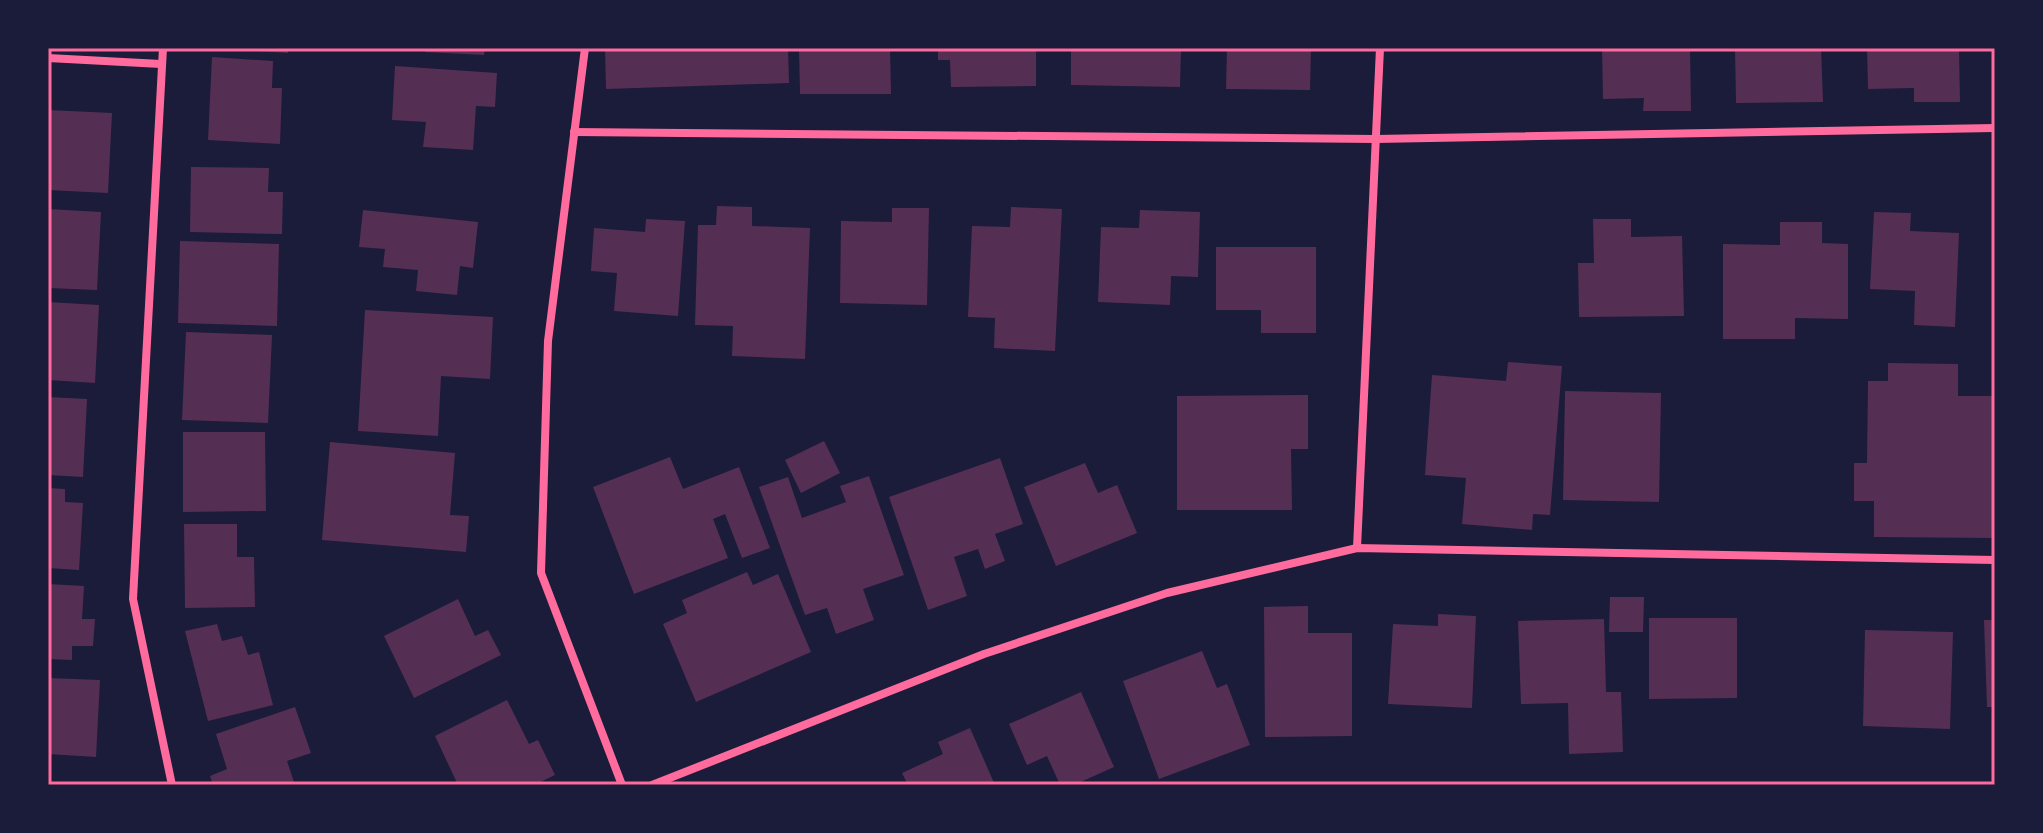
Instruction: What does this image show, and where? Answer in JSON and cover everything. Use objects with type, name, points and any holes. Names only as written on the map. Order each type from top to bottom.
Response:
[{"type":"street","points":[[163,48],[133,599],[172,785]]},
{"type":"street","points":[[585,48],[548,341],[541,573],[622,785]]},
{"type":"street","points":[[1357,548],[1380,48]]},
{"type":"street","points":[[48,58],[161,64]]},
{"type":"street","points":[[574,132],[1376,139],[1995,128]]},
{"type":"street","points":[[652,785],[998,649],[1167,593],[1357,548],[1995,560]]},
{"type":"building","points":[[288,48],[288,53],[241,50]]},
{"type":"building","points":[[425,48],[485,48],[484,55],[425,52]]},
{"type":"building","points":[[605,48],[788,48],[789,83],[606,89]]},
{"type":"building","points":[[799,48],[890,48],[891,94],[800,94]]},
{"type":"building","points":[[938,48],[1036,48],[1036,86],[951,87],[950,60],[938,60]]},
{"type":"building","points":[[1071,48],[1181,48],[1180,87],[1071,85]]},
{"type":"building","points":[[1227,48],[1311,48],[1310,90],[1226,89]]},
{"type":"building","points":[[1602,48],[1690,48],[1691,111],[1643,111],[1644,98],[1603,99]]},
{"type":"building","points":[[1735,48],[1821,48],[1823,102],[1736,103]]},
{"type":"building","points":[[1867,48],[1959,48],[1960,102],[1914,102],[1914,88],[1868,89]]},
{"type":"building","points":[[212,57],[273,61],[272,88],[282,88],[280,144],[208,140]]},
{"type":"building","points":[[395,66],[497,73],[495,107],[476,106],[473,150],[423,147],[426,122],[392,120]]},
{"type":"building","points":[[48,110],[112,113],[108,193],[48,190]]},
{"type":"building","points":[[191,167],[269,168],[268,192],[283,192],[282,234],[190,232]]},
{"type":"building","points":[[717,206],[752,207],[752,226],[810,228],[805,359],[732,356],[733,326],[695,325],[698,225],[716,225]]},
{"type":"building","points":[[1011,207],[1062,209],[1055,351],[994,348],[995,318],[968,317],[972,226],[1010,227]]},
{"type":"building","points":[[892,208],[929,208],[927,305],[840,303],[841,221],[892,222]]},
{"type":"building","points":[[48,209],[101,212],[97,290],[48,288]]},
{"type":"building","points":[[363,210],[478,222],[473,268],[460,266],[457,295],[416,291],[418,270],[383,267],[385,249],[359,247]]},
{"type":"building","points":[[1140,210],[1200,212],[1198,277],[1171,276],[1170,305],[1098,302],[1101,227],[1139,228]]},
{"type":"building","points":[[1874,212],[1911,213],[1910,231],[1959,233],[1955,327],[1914,325],[1915,291],[1870,289]]},
{"type":"building","points":[[646,219],[685,221],[678,316],[614,311],[617,273],[591,271],[594,228],[645,232]]},
{"type":"building","points":[[1593,219],[1631,219],[1631,237],[1682,236],[1684,316],[1579,317],[1578,263],[1594,263]]},
{"type":"building","points":[[1780,222],[1822,222],[1822,243],[1848,244],[1848,319],[1795,318],[1795,339],[1723,339],[1723,244],[1780,245]]},
{"type":"building","points":[[180,241],[279,244],[277,326],[178,323]]},
{"type":"building","points":[[1216,247],[1316,247],[1316,333],[1261,333],[1261,310],[1216,310]]},
{"type":"building","points":[[48,302],[99,305],[95,383],[48,380]]},
{"type":"building","points":[[365,310],[493,317],[490,379],[441,376],[438,436],[358,431]]},
{"type":"building","points":[[186,332],[272,335],[268,423],[182,420]]},
{"type":"building","points":[[1508,362],[1562,366],[1550,515],[1533,514],[1532,530],[1462,524],[1466,478],[1425,475],[1432,375],[1506,381]]},
{"type":"building","points":[[1888,363],[1958,364],[1958,396],[1995,396],[1995,538],[1874,537],[1874,501],[1854,501],[1854,463],[1867,463],[1868,381],[1888,381]]},
{"type":"building","points":[[1565,391],[1661,393],[1659,502],[1563,500]]},
{"type":"building","points":[[1308,395],[1308,449],[1291,449],[1292,510],[1177,510],[1177,396]]},
{"type":"building","points":[[48,397],[87,399],[83,477],[48,475]]},
{"type":"building","points":[[183,432],[265,432],[266,511],[183,512]]},
{"type":"building","points":[[824,441],[840,473],[801,493],[785,460]]},
{"type":"building","points":[[330,442],[455,453],[450,515],[469,516],[466,552],[322,540]]},
{"type":"building","points":[[670,457],[683,489],[739,467],[770,548],[742,558],[725,514],[713,519],[728,558],[634,594],[593,487]]},
{"type":"building","points":[[1000,458],[1023,524],[995,534],[1005,561],[985,569],[978,549],[954,557],[967,596],[928,610],[889,497]]},
{"type":"building","points":[[1085,463],[1098,493],[1117,485],[1137,533],[1056,566],[1024,487]]},
{"type":"building","points":[[869,476],[904,575],[863,589],[874,620],[836,634],[827,608],[805,615],[759,487],[788,477],[802,518],[846,502],[840,486]]},
{"type":"building","points":[[48,488],[65,489],[65,502],[83,503],[79,570],[48,568]]},
{"type":"building","points":[[184,524],[237,524],[237,557],[254,557],[255,607],[185,608]]},
{"type":"building","points":[[747,572],[753,585],[778,574],[811,652],[696,702],[663,624],[687,613],[682,600]]},
{"type":"building","points":[[48,584],[84,586],[82,619],[95,619],[93,646],[72,646],[72,660],[48,659]]},
{"type":"building","points":[[1610,597],[1644,597],[1643,632],[1609,632]]},
{"type":"building","points":[[458,599],[475,636],[488,630],[501,655],[414,698],[384,636]]},
{"type":"building","points":[[1308,606],[1308,633],[1352,633],[1352,736],[1265,737],[1264,607]]},
{"type":"building","points":[[1438,614],[1476,616],[1472,708],[1388,704],[1393,624],[1438,626]]},
{"type":"building","points":[[1649,618],[1737,618],[1737,698],[1649,699]]},
{"type":"building","points":[[1604,619],[1606,692],[1621,692],[1623,752],[1569,754],[1568,703],[1521,704],[1518,621]]},
{"type":"building","points":[[1984,620],[1995,620],[1995,707],[1987,707]]},
{"type":"building","points":[[217,624],[222,641],[242,636],[248,655],[259,652],[273,705],[208,721],[185,631]]},
{"type":"building","points":[[1865,630],[1953,632],[1950,729],[1863,726]]},
{"type":"building","points":[[1202,651],[1217,688],[1227,684],[1250,745],[1159,779],[1123,681]]},
{"type":"building","points":[[48,678],[100,680],[96,757],[48,754]]},
{"type":"building","points":[[1081,692],[1114,767],[1074,785],[1060,785],[1047,756],[1027,765],[1009,724]]},
{"type":"building","points":[[507,700],[529,744],[538,740],[555,775],[534,785],[458,785],[435,736]]},
{"type":"building","points":[[295,707],[311,753],[287,761],[295,785],[213,785],[210,776],[227,769],[216,734]]},
{"type":"building","points":[[970,728],[995,785],[908,785],[902,773],[943,754],[938,742]]}]
